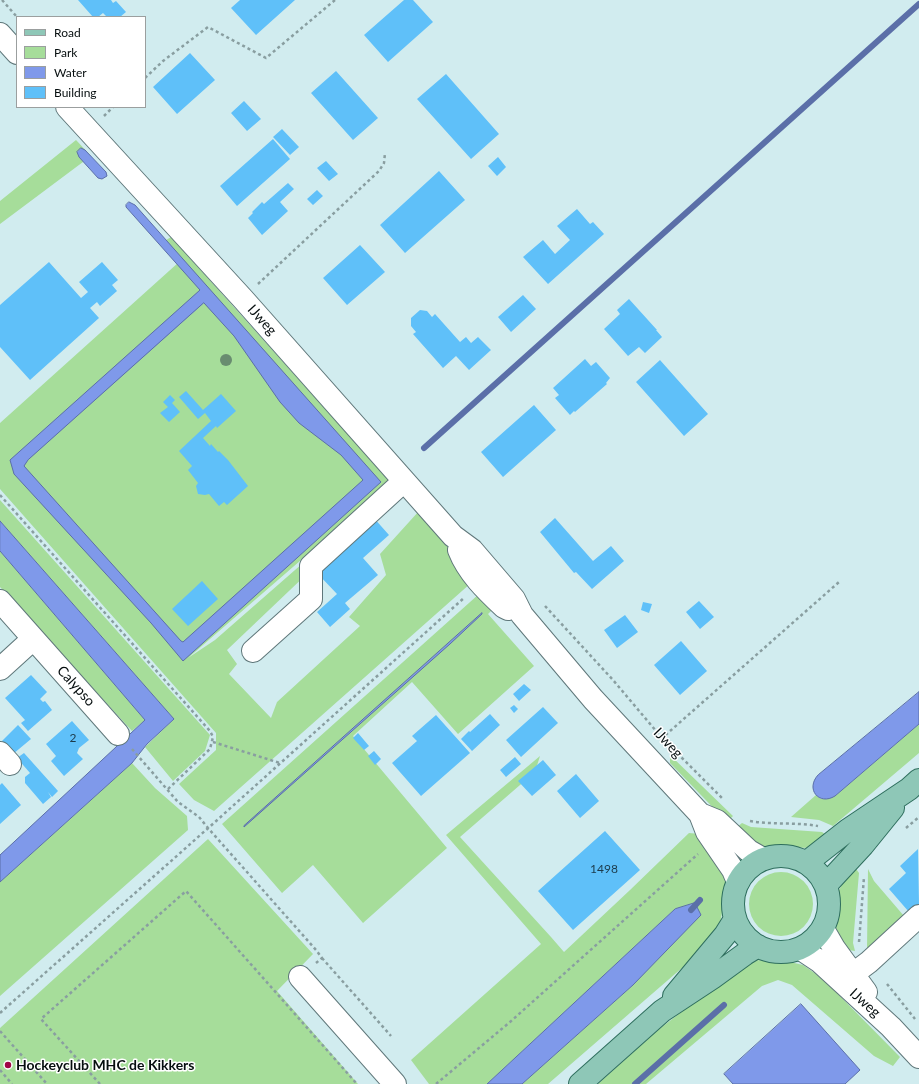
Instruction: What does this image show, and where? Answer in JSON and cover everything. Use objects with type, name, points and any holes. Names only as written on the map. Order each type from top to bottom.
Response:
[{"type":"main road","points":[[806,863],[837,838],[914,784]]},
{"type":"main road","points":[[826,885],[863,845],[914,784]]},
{"type":"main road","points":[[778,856],[792,857],[806,863],[818,872],[826,885],[830,900],[828,915],[823,929],[814,940],[801,949],[786,953],[770,952],[758,946],[744,935],[735,919],[733,900],[738,882],[751,867],[764,859],[778,856]]},
{"type":"main road","points":[[662,1011],[725,935],[735,919]]},
{"type":"main road","points":[[580,1084],[662,1011],[758,946]]},
{"type":"street","points":[[0,34],[16,52]]},
{"type":"street","name":"IJweg","points":[[68,108],[243,299],[453,536],[472,550],[514,599],[522,615],[593,699],[700,814],[707,832],[726,828]]},
{"type":"street","points":[[253,651],[311,599],[311,566],[404,481]]},
{"type":"street","name":"IJweg","points":[[453,536],[463,560],[480,584],[504,606],[522,615]]},
{"type":"street","name":"Calypso","points":[[0,602],[118,734]]},
{"type":"street","points":[[0,669],[34,639]]},
{"type":"street","name":"IJweg","points":[[726,828],[749,851],[764,859]]},
{"type":"street","name":"IJweg","points":[[726,828],[733,870],[738,882]]},
{"type":"street","points":[[853,974],[869,962],[919,916]]},
{"type":"street","name":"IJweg","points":[[823,929],[834,948],[891,1027]]},
{"type":"street","name":"IJweg","points":[[801,949],[819,961],[891,1027],[919,1057]]},
{"type":"street","points":[[300,977],[395,1084]]},
{"type":"path","points":[[2,0],[16,16]]},
{"type":"path","points":[[146,77],[164,61],[208,27],[266,58],[335,0]]},
{"type":"path","points":[[243,299],[379,171],[384,163],[384,153]]},
{"type":"path","points":[[0,495],[213,736],[213,742],[210,749],[167,790]]},
{"type":"path","points":[[645,754],[839,582]]},
{"type":"path","points":[[0,1013],[480,584]]},
{"type":"path","name":"IJweg","points":[[544,605],[613,680],[662,738],[723,800]]},
{"type":"path","points":[[118,734],[178,802],[199,817],[316,950]]},
{"type":"path","points":[[213,742],[280,763]]},
{"type":"path","points":[[436,1084],[510,1022],[726,828],[745,820],[751,822],[778,824],[805,824],[825,828],[837,838]]},
{"type":"path","points":[[100,1084],[41,1019],[186,891],[357,1084]]},
{"type":"path","points":[[322,958],[391,1036]]},
{"type":"path","points":[[0,1031],[47,1084]]},
{"type":"path","points":[[0,1070],[12,1084]]},
{"type":"green space","points":[[76,140],[91,156],[0,224],[0,201]]},
{"type":"green space","points":[[171,237],[391,482],[188,658],[215,640],[303,563],[310,571],[227,650],[237,664],[229,674],[271,718],[277,702],[360,626],[349,617],[386,575],[380,554],[419,511],[445,542],[471,583],[214,811],[194,800],[179,784],[216,750],[216,733],[0,489],[0,423],[179,262],[163,242]]},
{"type":"green space","points":[[0,500],[210,735],[205,751],[173,781],[145,747],[174,719],[0,521]]},
{"type":"green space","points":[[0,551],[145,720],[132,731],[0,587]]},
{"type":"green space","points":[[479,594],[494,608],[488,614],[534,666],[458,734],[412,682],[353,736],[447,848],[363,923],[313,865],[282,893],[222,824]]},
{"type":"green space","points":[[919,724],[919,753],[833,826],[819,820],[791,817],[816,795],[821,799],[835,796]]},
{"type":"green space","points":[[670,755],[733,816],[727,822],[670,763]]},
{"type":"green space","points":[[540,756],[535,772],[460,837],[564,952],[689,833],[700,834],[726,879],[720,924],[690,961],[548,1084],[522,1084],[633,985],[675,909],[487,1084],[429,1084],[411,1060],[541,944],[446,835]]},
{"type":"green space","points":[[132,763],[155,788],[187,816],[188,830],[0,996],[0,882]]},
{"type":"green space","points":[[742,823],[751,827],[822,832],[829,837],[814,848],[764,847],[746,839],[736,828]]},
{"type":"green space","points":[[208,839],[313,954],[277,991],[358,1084],[0,1084],[0,1028]]},
{"type":"green space","points":[[854,866],[859,873],[853,943],[855,951],[842,949],[836,935],[837,894]]},
{"type":"green space","points":[[868,869],[874,881],[904,916],[867,949]]},
{"type":"green space","points":[[775,872],[787,872],[804,881],[811,892],[813,904],[811,916],[804,927],[787,936],[775,936],[763,931],[754,922],[749,910],[749,898],[754,886],[763,877]]},
{"type":"green space","points":[[755,960],[790,962],[803,965],[834,990],[900,1057],[893,1066],[874,1056],[792,985],[778,980],[762,986],[646,1084],[598,1084],[658,1030],[723,980]]},
{"type":"water","points":[[81,148],[85,150],[106,172],[107,176],[102,179],[98,178],[79,157],[77,152]]},
{"type":"water","points":[[129,202],[135,205],[381,482],[183,661],[151,623],[14,474],[10,460],[200,290],[126,207]],"holes":[[[204,303],[234,336],[280,402],[299,423],[341,455],[363,480],[183,642],[24,466],[28,460]]]},
{"type":"water","points":[[0,521],[174,719],[147,744],[132,763],[0,882],[0,855],[145,720],[0,551]]},
{"type":"water","points":[[482,613],[450,644],[244,827],[244,826]]},
{"type":"water","points":[[919,692],[919,724],[835,796],[829,799],[819,797],[813,790],[814,780],[818,775]]},
{"type":"water","points":[[695,903],[701,915],[633,985],[522,1084],[487,1084],[675,909]]},
{"type":"water","points":[[801,1004],[860,1070],[845,1084],[733,1084],[724,1074]]},
{"type":"building","points":[[78,0],[111,0],[113,3],[116,1],[126,12],[121,16],[106,16],[103,13],[99,16],[92,16]]},
{"type":"building","points":[[240,0],[295,0],[256,35],[231,8]]},
{"type":"building","points":[[404,0],[413,0],[433,22],[388,62],[364,35]]},
{"type":"building","points":[[190,53],[215,80],[177,114],[153,87]]},
{"type":"building","points":[[336,71],[378,118],[353,140],[311,93]]},
{"type":"building","points":[[446,74],[499,134],[471,159],[417,99]]},
{"type":"building","points":[[244,101],[261,119],[247,131],[231,113]]},
{"type":"building","points":[[282,129],[299,147],[290,155],[273,137]]},
{"type":"building","points":[[273,139],[290,159],[237,206],[220,186]]},
{"type":"building","points":[[498,157],[506,167],[497,176],[488,166]]},
{"type":"building","points":[[326,161],[338,174],[329,181],[317,168]]},
{"type":"building","points":[[439,171],[465,200],[405,253],[380,225]]},
{"type":"building","points":[[288,183],[294,189],[280,202],[288,211],[262,235],[248,218],[262,202],[264,204]]},
{"type":"building","points":[[317,190],[323,196],[313,205],[307,199]]},
{"type":"building","points":[[577,209],[590,224],[593,222],[604,234],[548,284],[523,257],[543,240],[555,254],[570,240],[557,226]]},
{"type":"building","points":[[360,245],[385,272],[347,305],[323,278]]},
{"type":"building","points":[[49,262],[81,298],[88,292],[79,282],[102,262],[118,280],[112,285],[117,291],[100,306],[97,302],[90,308],[99,318],[30,380],[0,347],[0,305]]},
{"type":"building","points":[[523,295],[536,309],[511,332],[498,317]]},
{"type":"building","points":[[629,299],[662,337],[645,353],[639,347],[628,356],[604,329],[620,314],[617,310]]},
{"type":"building","points":[[420,310],[427,311],[432,317],[435,314],[460,342],[466,337],[471,343],[478,337],[491,350],[469,370],[456,356],[443,368],[413,334],[416,332],[411,326],[411,318]]},
{"type":"building","points":[[585,359],[591,366],[596,362],[610,378],[606,383],[607,384],[570,415],[555,398],[559,395],[553,388]]},
{"type":"building","points":[[660,360],[708,414],[684,436],[636,382]]},
{"type":"building","points":[[186,391],[203,410],[221,394],[236,411],[203,438],[210,446],[211,444],[228,460],[248,486],[227,505],[224,502],[219,506],[209,494],[198,494],[196,486],[198,483],[188,470],[192,466],[179,451],[211,421],[205,413],[198,419],[179,397]]},
{"type":"building","points":[[170,395],[175,400],[172,403],[180,412],[169,422],[160,413],[168,407],[163,402]]},
{"type":"building","points":[[534,405],[556,430],[503,477],[481,452]]},
{"type":"building","points":[[373,517],[389,535],[363,558],[378,575],[345,603],[350,609],[330,627],[317,612],[337,594],[318,574]]},
{"type":"building","points":[[555,518],[593,561],[611,546],[624,561],[592,589],[576,572],[574,573],[540,532]]},
{"type":"building","points":[[202,581],[218,599],[188,626],[172,609]]},
{"type":"building","points":[[699,601],[714,617],[700,629],[686,612]]},
{"type":"building","points":[[643,602],[652,604],[649,613],[641,610]]},
{"type":"building","points":[[625,615],[638,632],[617,648],[604,630]]},
{"type":"building","points":[[681,641],[707,671],[680,695],[654,665]]},
{"type":"building","points":[[31,675],[47,692],[40,699],[43,702],[45,701],[52,710],[28,731],[21,723],[25,720],[5,698]]},
{"type":"building","points":[[524,684],[531,690],[519,701],[513,694]]},
{"type":"building","points":[[514,705],[518,709],[514,713],[510,708]]},
{"type":"building","points":[[543,707],[558,723],[521,757],[506,740]]},
{"type":"building","points":[[490,714],[500,725],[472,751],[461,739]]},
{"type":"building","points":[[436,715],[470,753],[421,796],[392,763],[417,741],[412,736]]},
{"type":"building","points":[[72,721],[89,740],[79,748],[77,753],[83,759],[64,776],[51,761],[56,756],[46,744]]},
{"type":"building","points":[[18,725],[31,739],[13,754],[2,741]]},
{"type":"building","points":[[358,733],[369,746],[364,750],[353,738]]},
{"type":"building","points":[[374,751],[381,759],[375,765],[368,756]]},
{"type":"building","points":[[24,753],[58,791],[52,797],[48,792],[51,797],[43,804],[25,783],[25,777],[30,773],[17,758]]},
{"type":"building","points":[[515,757],[521,764],[506,777],[500,770]]},
{"type":"building","points":[[543,760],[556,775],[532,796],[518,781]]},
{"type":"building","points":[[576,774],[599,801],[580,818],[557,791]]},
{"type":"building","points":[[2,783],[21,805],[0,824],[0,785]]},
{"type":"building","points":[[605,831],[640,870],[573,930],[538,891]]},
{"type":"building","points":[[918,849],[919,904],[909,912],[889,889],[906,873],[900,866]]},
{"type":"waterway","points":[[424,448],[919,4]]},
{"type":"waterway","points":[[691,910],[700,900]]},
{"type":"waterway","points":[[635,1084],[724,1005]]},
{"type":"place","name":"Hockeyclub MHC de Kikkers","points":[[8,1065]]}]
